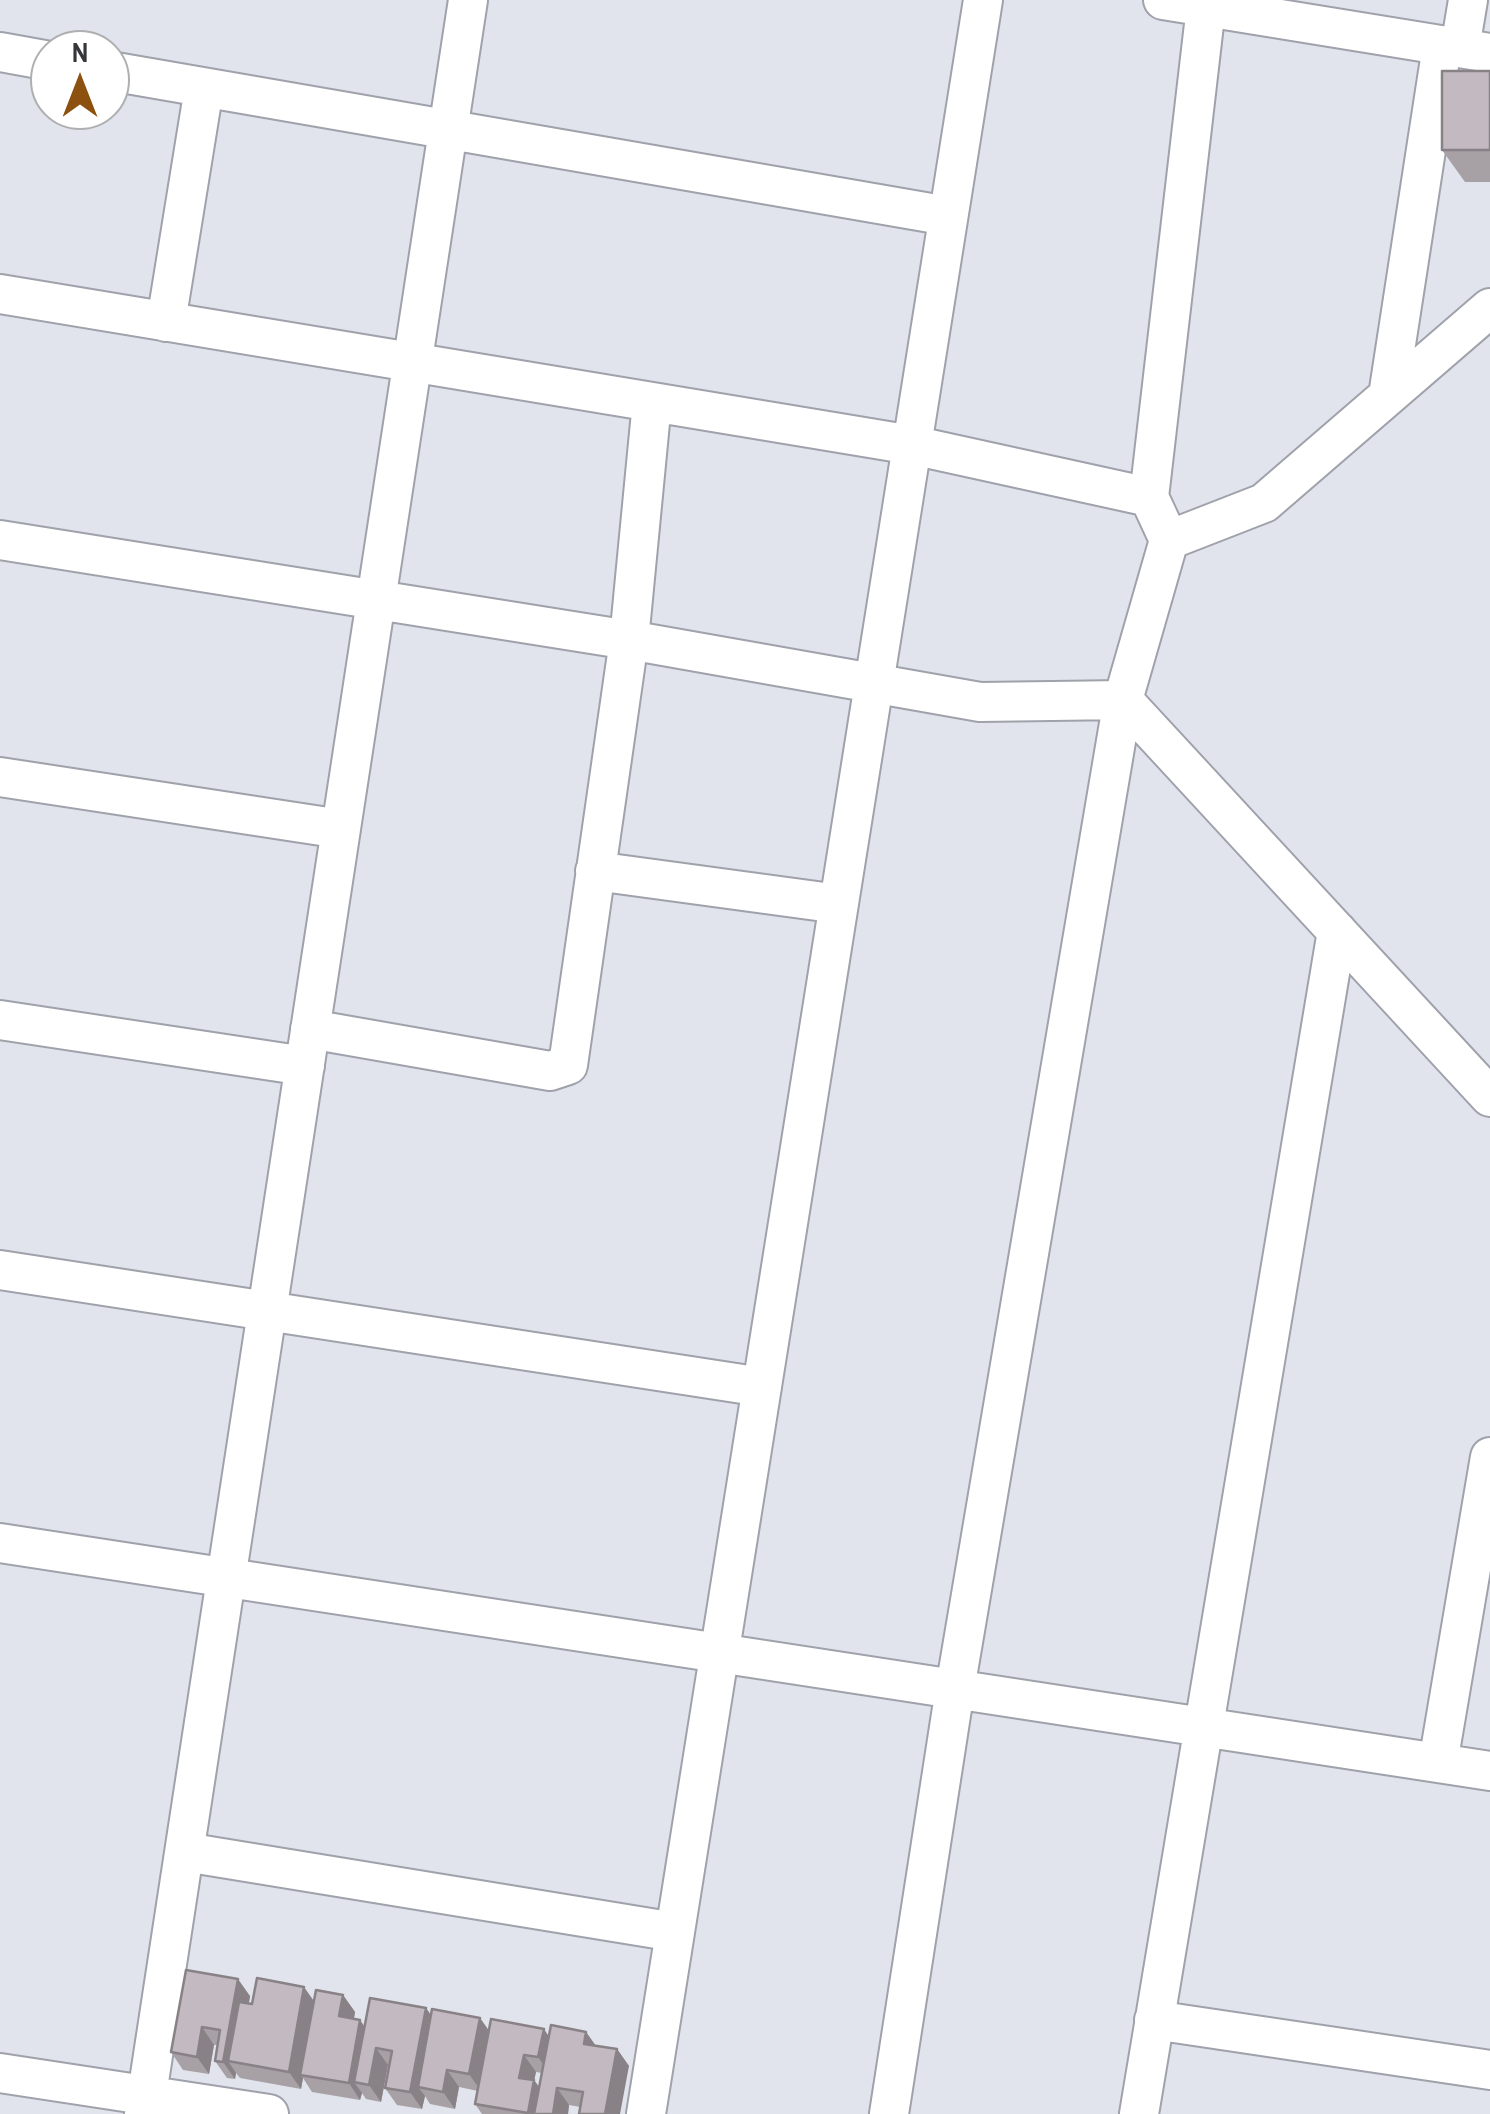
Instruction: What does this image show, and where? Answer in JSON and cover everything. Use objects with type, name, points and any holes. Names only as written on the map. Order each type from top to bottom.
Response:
[{"type":"street","points":[[146,2105],[468,0]]},
{"type":"street","points":[[646,2114],[982,0]]},
{"type":"street","points":[[1163,0],[1226,6],[1464,49]]},
{"type":"street","points":[[1388,396],[1464,49],[1468,0]]},
{"type":"street","points":[[889,2114],[955,1689],[1123,700],[1169,540],[1149,497],[1226,6]]},
{"type":"street","points":[[0,52],[30,57]]},
{"type":"street","points":[[130,75],[948,216]]},
{"type":"street","points":[[166,322],[204,88]]},
{"type":"street","points":[[0,294],[912,445],[1149,497]]},
{"type":"street","points":[[1169,540],[1264,503],[1490,308]]},
{"type":"street","points":[[310,1028],[550,1071],[568,1065],[628,640],[652,402]]},
{"type":"street","points":[[0,540],[628,640],[980,702],[1123,700],[1490,1097]]},
{"type":"street","points":[[0,776],[341,830]]},
{"type":"street","points":[[595,872],[839,904]]},
{"type":"street","points":[[1139,2114],[1337,931]]},
{"type":"street","points":[[0,1020],[305,1066]]},
{"type":"street","points":[[0,1270],[762,1386]]},
{"type":"street","points":[[1438,1763],[1490,1457]]},
{"type":"street","points":[[0,1543],[1490,1771]]},
{"type":"street","points":[[184,1852],[675,1932]]},
{"type":"street","points":[[1154,2020],[1490,2070]]},
{"type":"street","points":[[0,2073],[146,2105],[269,2114]]},
{"type":"building","points":[[1442,71],[1490,71],[1490,150],[1442,150]]},
{"type":"building","points":[[186,1970],[238,1979],[223,2062],[215,2061],[220,2030],[202,2027],[197,2057],[171,2052]]},
{"type":"building","points":[[257,1978],[304,1987],[289,2072],[228,2061],[239,2002],[252,2004]]},
{"type":"building","points":[[316,1990],[343,1995],[339,2016],[360,2020],[349,2083],[300,2075]]},
{"type":"building","points":[[370,1998],[426,2008],[410,2092],[385,2088],[392,2051],[376,2048],[369,2085],[354,2082]]},
{"type":"building","points":[[432,2009],[480,2018],[469,2074],[447,2070],[443,2092],[418,2087]]},
{"type":"building","points":[[491,2019],[544,2029],[538,2057],[524,2055],[519,2078],[534,2080],[528,2113],[475,2104]]},
{"type":"building","points":[[551,2025],[586,2032],[584,2044],[617,2049],[605,2114],[579,2114],[583,2092],[557,2088],[553,2114],[534,2114]]}]
